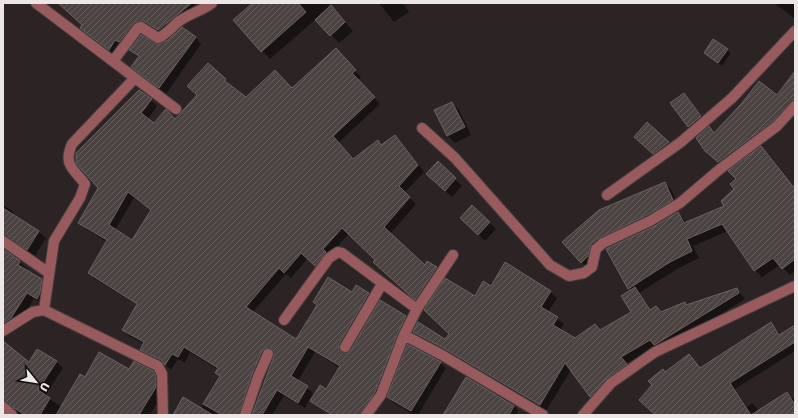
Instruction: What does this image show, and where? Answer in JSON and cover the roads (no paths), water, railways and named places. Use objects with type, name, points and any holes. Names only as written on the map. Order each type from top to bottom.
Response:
[{"type":"street","points":[[36,3],[176,109]]},
{"type":"street","points":[[113,61],[138,28],[140,27],[158,38],[165,35],[179,22],[205,9],[212,3]]},
{"type":"street","points":[[607,195],[681,142],[726,102],[795,31]]},
{"type":"street","points":[[44,310],[54,241],[80,198],[85,184],[68,164],[67,156],[72,144],[135,78]]},
{"type":"street","points":[[422,128],[455,158],[550,265],[569,276],[584,273],[592,267],[596,249],[602,243],[650,221],[680,203],[720,169],[777,126],[795,106]]},
{"type":"street","points":[[3,242],[49,273]]},
{"type":"street","points":[[284,320],[329,258],[338,252],[342,253],[417,309]]},
{"type":"street","points":[[366,415],[381,395],[404,335],[417,309],[453,255]]},
{"type":"street","points":[[345,347],[382,284]]},
{"type":"street","points":[[583,415],[611,383],[655,352],[795,286]]},
{"type":"street","points":[[3,331],[34,312],[44,310],[158,366],[162,374],[163,415]]},
{"type":"street","points":[[404,335],[442,355],[543,415]]},
{"type":"street","points":[[245,415],[258,377],[268,354]]},
{"type":"street","points":[[3,408],[12,415]]}]
